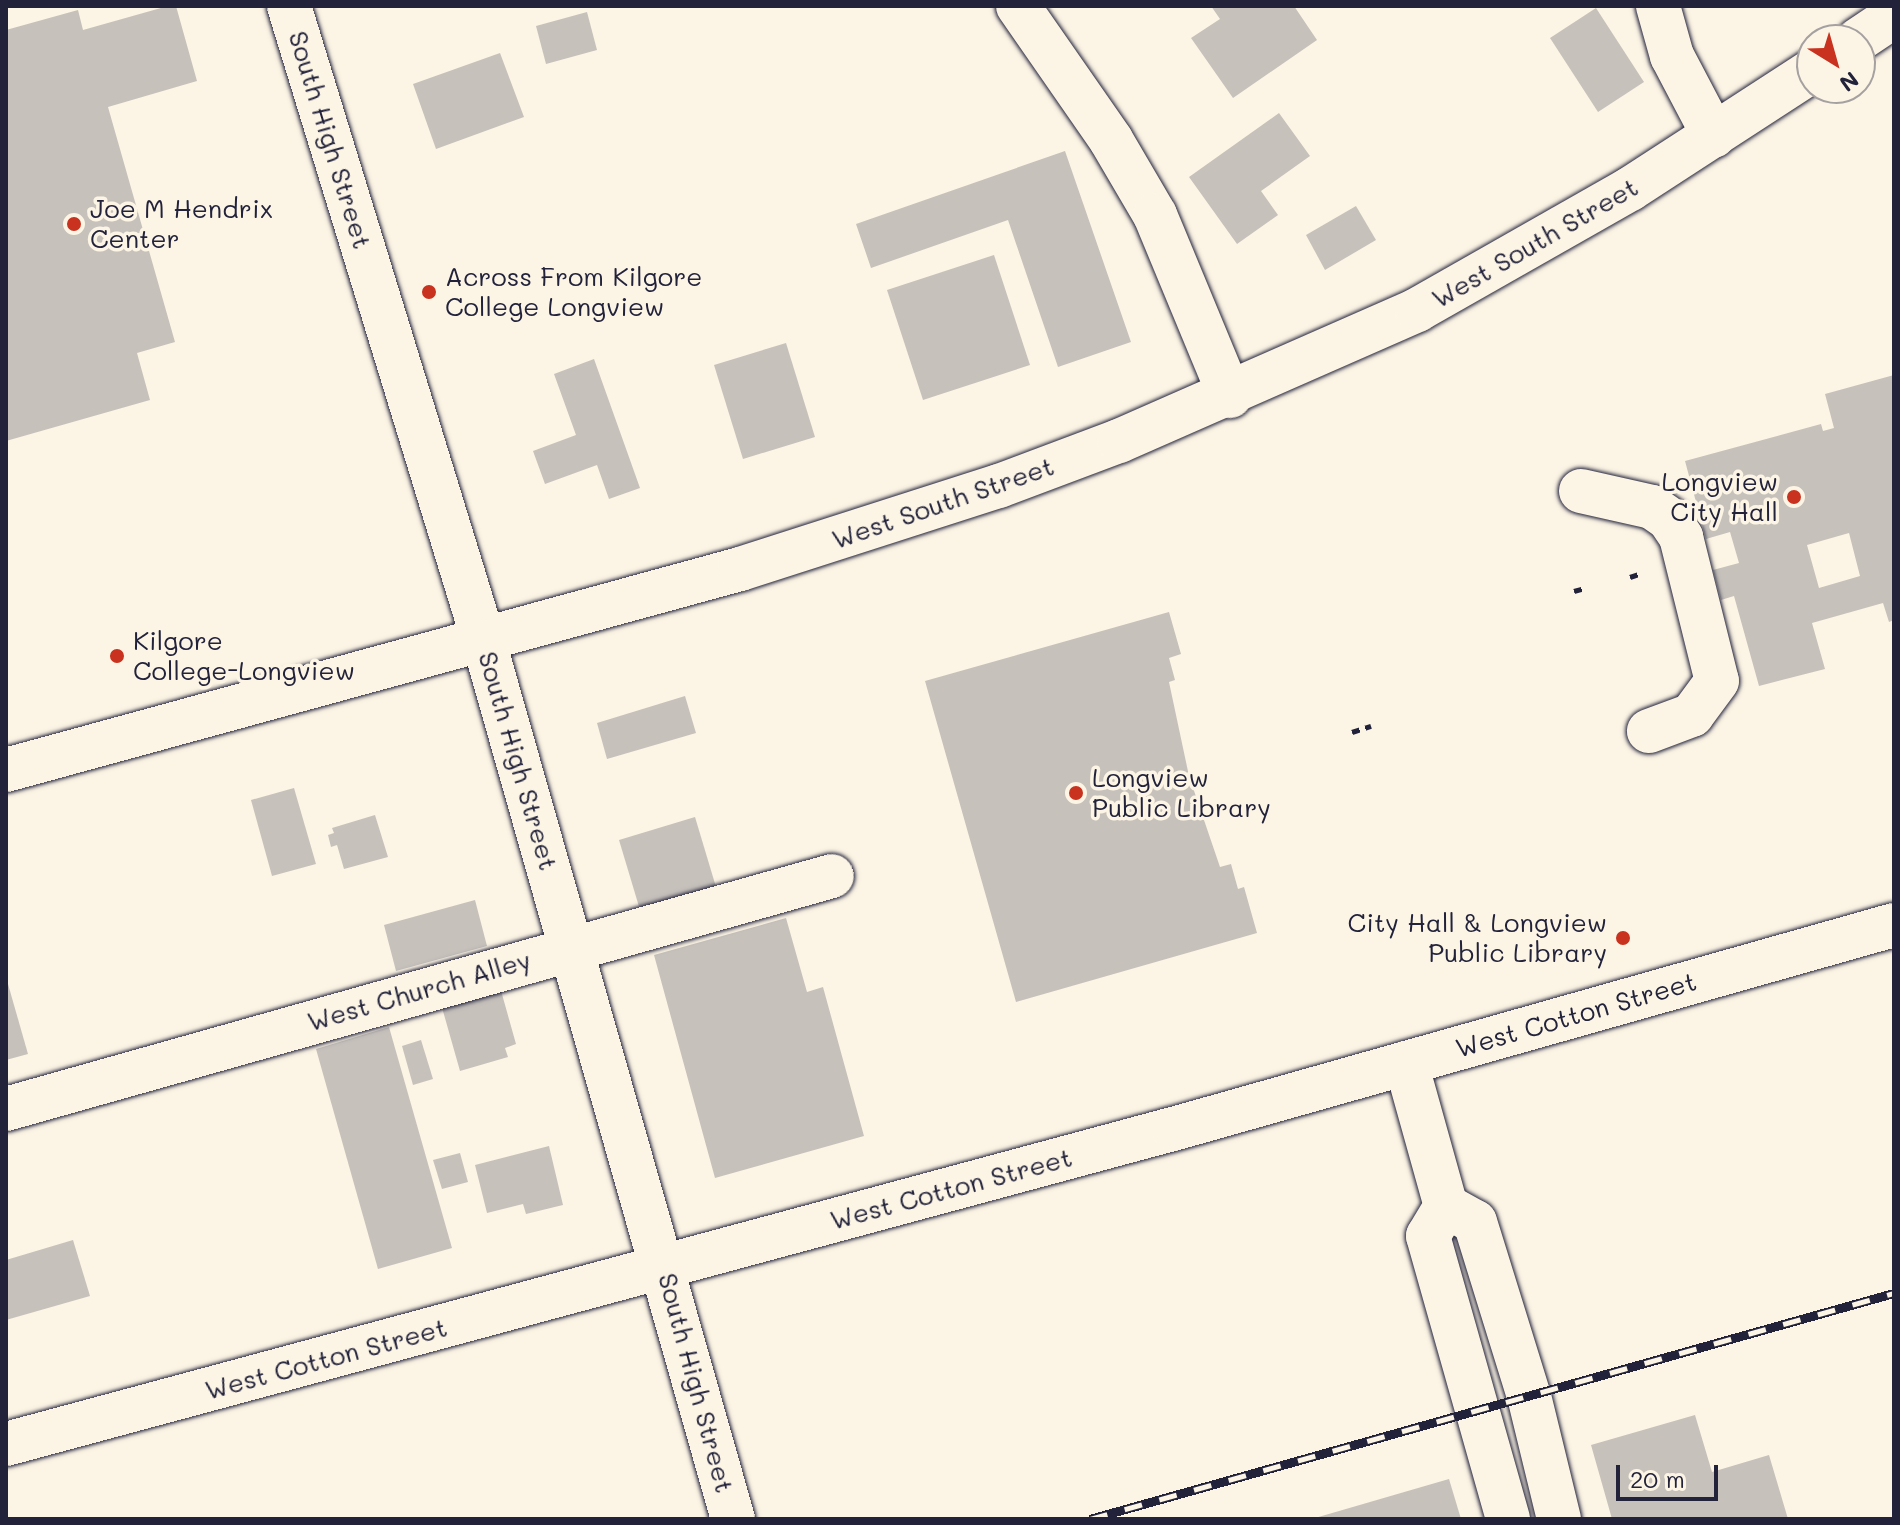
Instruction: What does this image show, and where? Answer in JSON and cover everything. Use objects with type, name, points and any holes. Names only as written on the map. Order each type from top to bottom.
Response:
[{"type":"main road","name":"South High Street","points":[[289,6],[484,642],[665,1268],[733,1519]]},
{"type":"main road","points":[[1018,6],[1148,202],[1230,396]]},
{"type":"main road","points":[[1658,6],[1672,56],[1714,136]]},
{"type":"main road","points":[[1876,28],[1894,16]]},
{"type":"main road","name":"West South Street","points":[[6,770],[484,642],[877,527],[1230,396],[1453,290],[1714,136],[1796,82]]},
{"type":"main road","points":[[1581,491],[1652,507],[1669,519],[1681,537],[1717,681],[1692,715],[1649,731]]},
{"type":"main road","name":"West Church Alley","points":[[6,1109],[832,876]]},
{"type":"main road","name":"West Cotton Street","points":[[6,1444],[665,1268],[1894,925]]},
{"type":"main road","points":[[1406,1063],[1446,1206],[1475,1222],[1529,1396],[1559,1519]]},
{"type":"main road","points":[[1446,1206],[1428,1236],[1508,1519]]},
{"type":"path","points":[[1630,577],[1642,573]]},
{"type":"path","points":[[1574,591],[1585,588]]},
{"type":"path","points":[[1352,732],[1371,726]]},
{"type":"building","name":"Joe M Hendrix Center","points":[[176,6],[197,81],[108,107],[175,342],[137,353],[150,400],[6,441],[6,30],[78,10],[83,30]]},
{"type":"building","points":[[1211,6],[1294,6],[1317,40],[1233,98],[1191,38],[1220,19]]},
{"type":"building","points":[[1596,8],[1644,82],[1598,112],[1550,38]]},
{"type":"building","points":[[587,12],[597,50],[546,64],[536,26]]},
{"type":"building","points":[[500,53],[524,117],[436,149],[413,84]]},
{"type":"building","points":[[1279,113],[1310,156],[1261,191],[1278,215],[1237,244],[1189,177]]},
{"type":"building","points":[[1065,151],[1131,342],[1058,367],[1008,220],[871,268],[856,224]]},
{"type":"building","points":[[1356,206],[1376,240],[1325,270],[1306,235]]},
{"type":"building","points":[[994,255],[1030,365],[923,400],[887,290]]},
{"type":"building","points":[[786,343],[815,437],[743,459],[714,365]]},
{"type":"building","points":[[594,359],[640,488],[609,499],[597,465],[545,484],[533,451],[576,435],[554,374]]},
{"type":"building","name":"Longview City Hall","points":[[1894,375],[1894,620],[1889,622],[1883,603],[1812,623],[1825,669],[1759,686],[1734,596],[1721,600],[1713,570],[1739,563],[1730,532],[1706,539],[1685,461],[1821,424],[1823,431],[1834,428],[1825,394]],"holes":[[[1849,533],[1860,576],[1819,588],[1807,545]]]},
{"type":"building","name":"Longview Public Library","points":[[1169,612],[1181,654],[1169,658],[1175,680],[1169,682],[1189,776],[1220,867],[1231,864],[1238,889],[1244,887],[1257,933],[1016,1002],[925,681]]},
{"type":"building","points":[[685,696],[696,733],[607,759],[597,723]]},
{"type":"building","points":[[294,788],[316,864],[272,876],[251,800]]},
{"type":"building","points":[[375,815],[388,857],[344,869],[337,845],[331,847],[328,835],[334,833],[332,828]]},
{"type":"building","points":[[695,817],[716,887],[640,910],[619,840]]},
{"type":"building","points":[[475,900],[487,946],[396,971],[384,925]]},
{"type":"building","points":[[786,918],[807,992],[823,987],[864,1136],[715,1178],[654,955]]},
{"type":"building","points":[[6,977],[28,1054],[6,1060]]},
{"type":"building","points":[[500,987],[516,1044],[505,1048],[508,1057],[460,1071],[441,1004]]},
{"type":"building","points":[[389,1027],[452,1248],[378,1269],[316,1049]]},
{"type":"building","points":[[421,1040],[433,1079],[413,1085],[402,1046]]},
{"type":"building","points":[[549,1146],[563,1205],[526,1214],[523,1204],[487,1213],[475,1165]]},
{"type":"building","points":[[460,1153],[468,1182],[442,1189],[433,1160]]},
{"type":"building","points":[[73,1240],[90,1296],[6,1320],[6,1260]]},
{"type":"building","points":[[1695,1415],[1712,1472],[1769,1455],[1788,1519],[1612,1519],[1591,1445]]},
{"type":"building","points":[[1449,1479],[1461,1519],[1315,1519],[1315,1518]]},
{"type":"railway","points":[[1090,1519],[1894,1293]]},
{"type":"place","name":"Joe M Hendrix Center","points":[[74,224]]},
{"type":"place","name":"Across From Kilgore College Longview","points":[[429,292]]},
{"type":"place","name":"Longview City Hall","points":[[1794,497]]},
{"type":"place","name":"Kilgore College-Longview","points":[[117,656]]},
{"type":"place","name":"Longview Public Library","points":[[1076,793]]},
{"type":"place","name":"City Hall & Longview Public Library","points":[[1623,938]]}]
